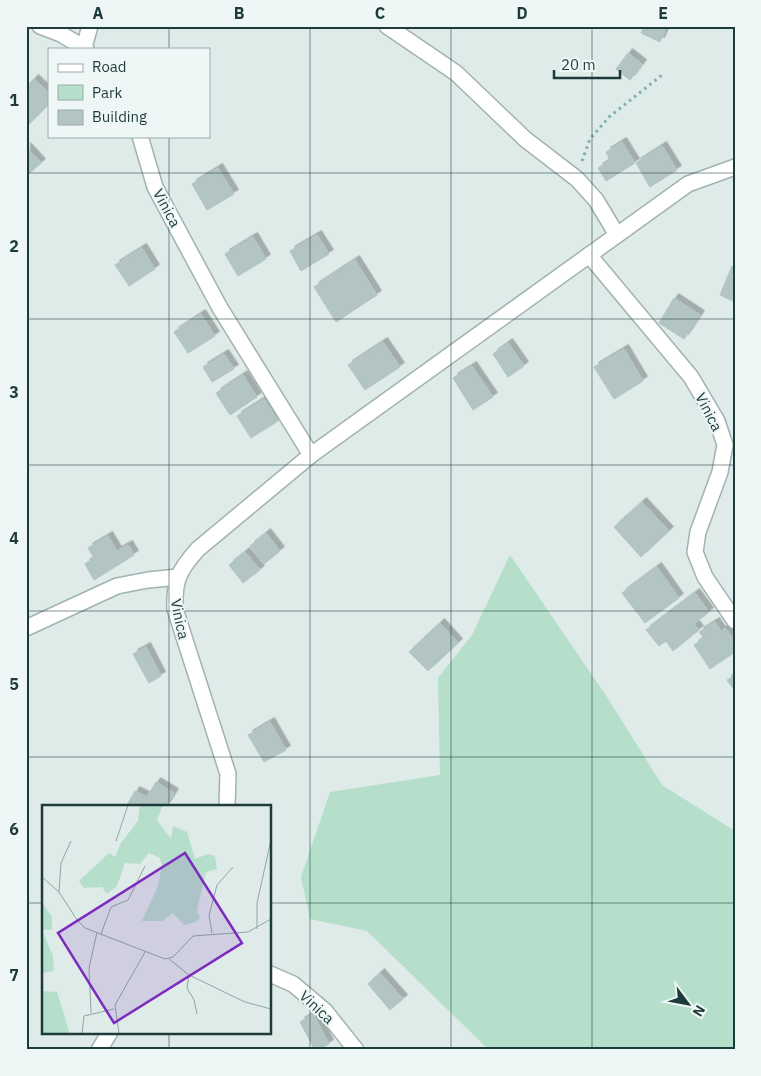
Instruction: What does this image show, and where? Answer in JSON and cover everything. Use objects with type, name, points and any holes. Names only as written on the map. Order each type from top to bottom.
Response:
[{"type":"street","points":[[40,26],[61,34],[85,48],[90,26]]},
{"type":"street","points":[[388,26],[456,74],[525,139],[577,178],[596,200],[617,235]]},
{"type":"street","name":"Vinica","points":[[141,138],[159,195],[220,308],[311,455]]},
{"type":"street","name":"Vinica","points":[[227,805],[228,774],[175,609],[174,592],[184,565],[198,549],[311,455],[688,184],[735,167]]},
{"type":"street","name":"Vinica","points":[[589,255],[691,377],[717,421],[725,445],[720,472],[698,532],[695,552],[706,577],[735,621]]},
{"type":"street","points":[[26,628],[117,586],[178,577]]},
{"type":"street","name":"Vinica","points":[[271,974],[292,984],[325,1011],[356,1050]]},
{"type":"street","points":[[99,1050],[109,1034]]},
{"type":"path","points":[[577,178],[590,139],[609,116],[662,75]]},
{"type":"green space","points":[[510,555],[607,697],[662,785],[735,831],[735,1050],[489,1050],[367,931],[310,919],[301,877],[330,792],[440,775],[438,678],[472,635]]},
{"type":"building","points":[[644,26],[662,26],[666,28],[660,42],[641,33]]},
{"type":"building","points":[[628,53],[642,64],[630,80],[616,69]]},
{"type":"building","points":[[34,79],[48,92],[48,105],[26,127],[26,87]]},
{"type":"building","points":[[622,142],[635,163],[606,181],[598,168],[610,160],[606,152]]},
{"type":"building","points":[[662,146],[677,170],[650,187],[636,163]]},
{"type":"building","points":[[26,147],[41,163],[26,176]]},
{"type":"building","points":[[218,168],[234,194],[207,210],[192,184]]},
{"type":"building","points":[[317,235],[329,254],[301,271],[290,251]]},
{"type":"building","points":[[253,237],[266,259],[238,276],[225,254]]},
{"type":"building","points":[[142,248],[155,269],[129,286],[115,265]]},
{"type":"building","points":[[355,260],[377,295],[336,322],[314,287]]},
{"type":"building","points":[[732,266],[735,267],[735,302],[720,295]]},
{"type":"building","points":[[674,298],[700,315],[684,339],[659,323]]},
{"type":"building","points":[[201,314],[215,336],[188,353],[174,332]]},
{"type":"building","points":[[383,342],[400,367],[365,390],[348,365]]},
{"type":"building","points":[[508,343],[524,366],[508,377],[493,354]]},
{"type":"building","points":[[624,349],[643,381],[614,399],[594,367]]},
{"type":"building","points":[[224,354],[234,369],[212,382],[203,367]]},
{"type":"building","points":[[472,366],[493,397],[473,410],[453,378]]},
{"type":"building","points":[[243,375],[257,397],[230,415],[216,393]]},
{"type":"building","points":[[264,399],[278,421],[251,438],[237,416]]},
{"type":"building","points":[[642,502],[669,531],[641,557],[614,527]]},
{"type":"building","points":[[266,533],[280,551],[264,564],[250,546]]},
{"type":"building","points":[[108,536],[117,551],[128,545],[134,555],[94,580],[85,564],[94,558],[88,548]]},
{"type":"building","points":[[245,552],[260,570],[243,583],[229,565]]},
{"type":"building","points":[[657,567],[679,598],[645,623],[622,593]]},
{"type":"building","points":[[695,593],[709,612],[694,624],[699,630],[673,651],[666,641],[659,646],[646,630]]},
{"type":"building","points":[[715,622],[721,631],[725,628],[735,641],[735,652],[710,669],[694,645],[704,638],[699,632]]},
{"type":"building","points":[[440,623],[458,643],[428,671],[409,652]]},
{"type":"building","points":[[146,647],[161,676],[149,683],[133,654]]},
{"type":"building","points":[[735,675],[735,691],[727,680]]},
{"type":"building","points":[[270,722],[286,750],[264,762],[248,735]]},
{"type":"building","points":[[156,782],[174,793],[167,805],[127,805],[135,791],[147,797]]},
{"type":"building","points":[[380,973],[403,999],[390,1010],[368,984]]},
{"type":"building","points":[[313,1014],[329,1044],[319,1050],[315,1050],[300,1022]]}]
